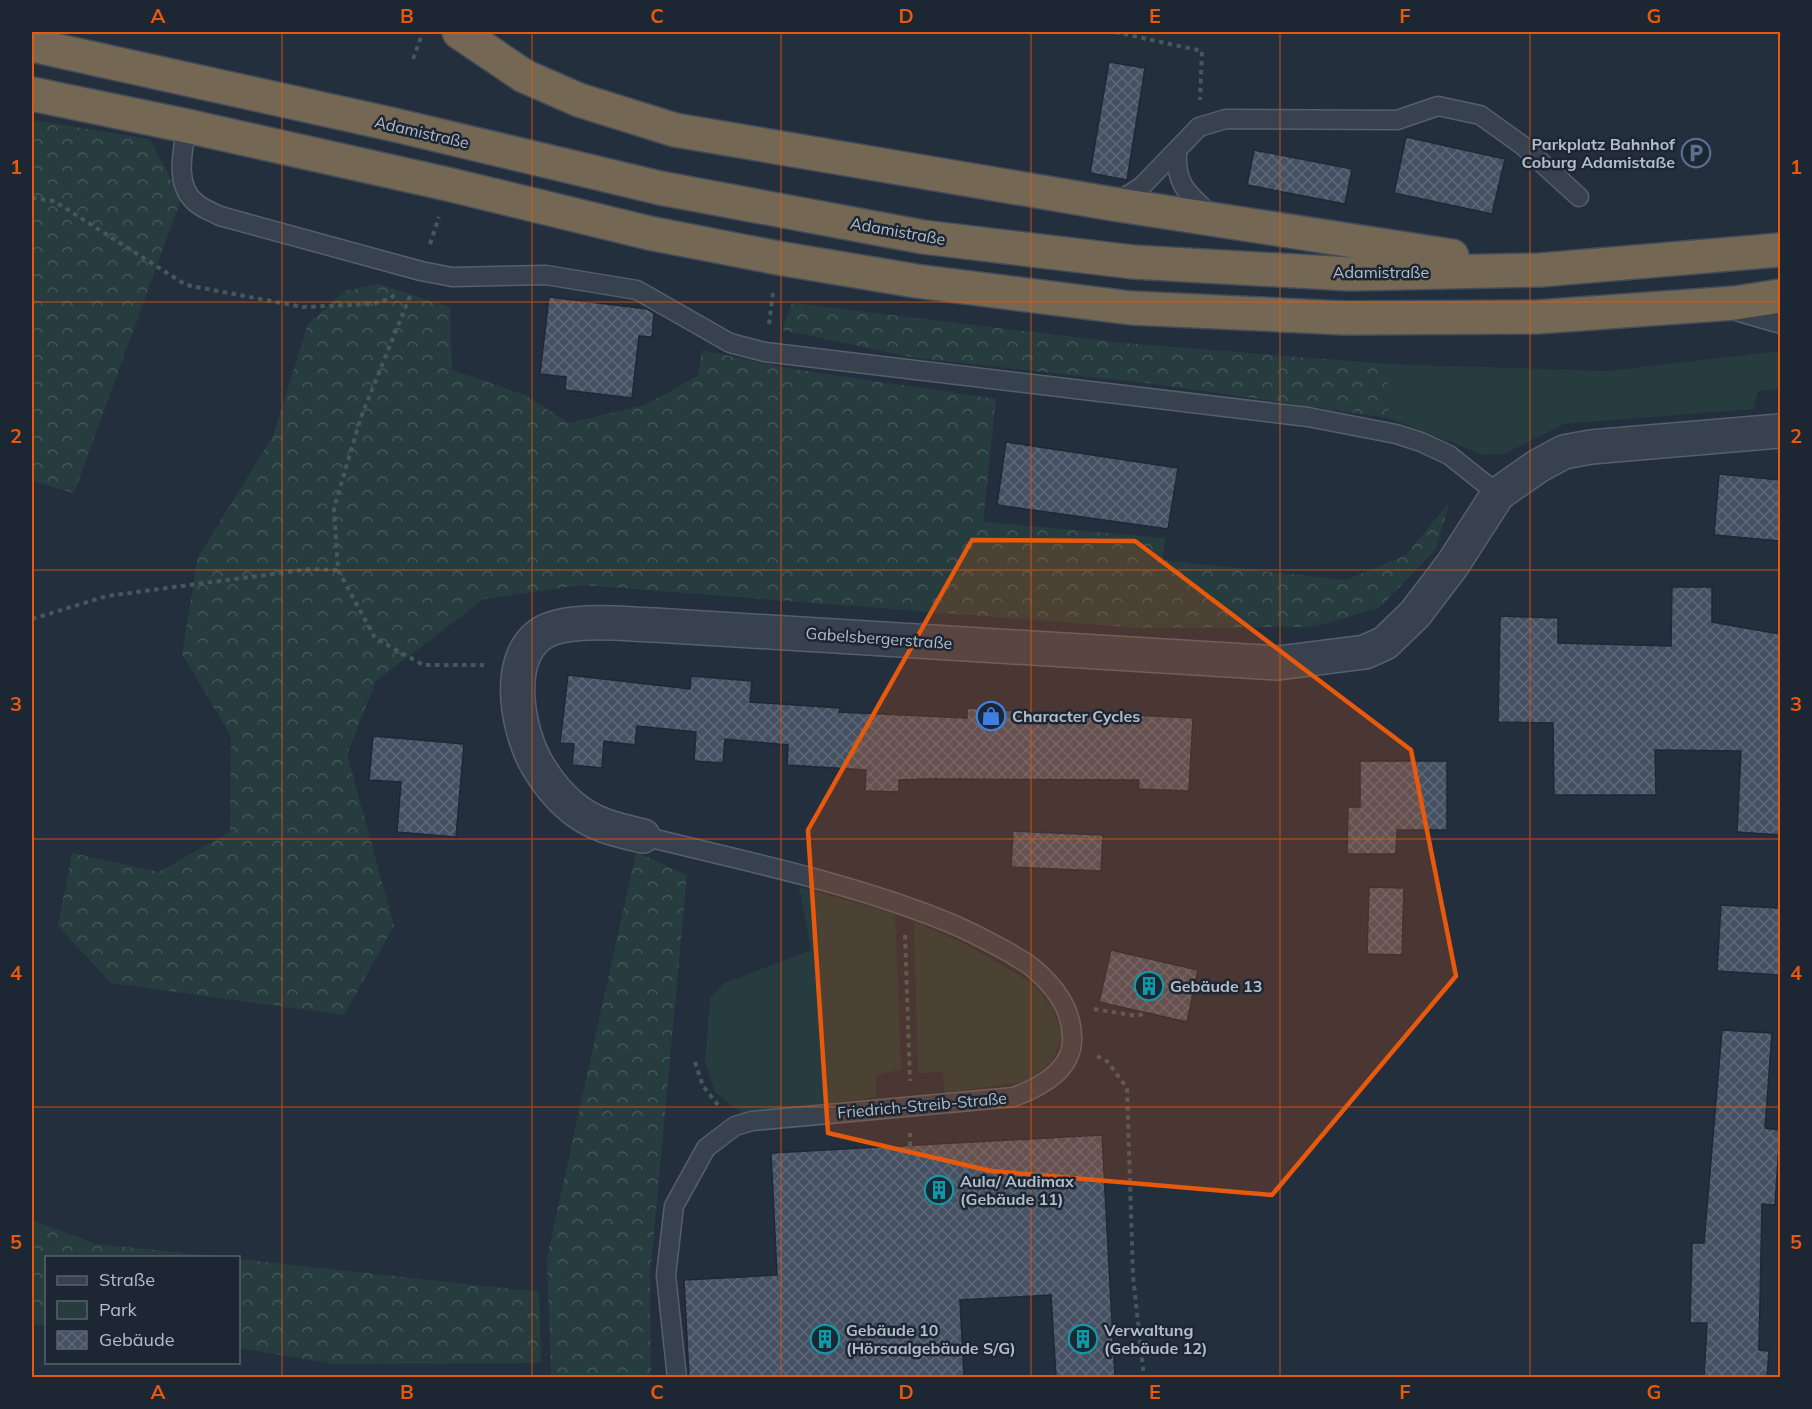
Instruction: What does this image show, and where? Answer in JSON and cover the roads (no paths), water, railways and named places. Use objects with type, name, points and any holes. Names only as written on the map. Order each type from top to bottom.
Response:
[{"type":"highway","points":[[459,32],[524,76],[579,100],[675,130],[1113,204],[1540,270]]},
{"type":"highway","name":"Adamistraße","points":[[32,45],[395,125],[660,188],[923,237],[1133,262],[1339,273],[1540,270],[1780,250]]},
{"type":"highway","points":[[32,94],[187,126],[649,233],[916,281],[1131,308],[1334,318],[1536,317],[1735,303],[1780,296]]},
{"type":"street","points":[[1735,303],[1780,316]]},
{"type":"street","points":[[1498,494],[1538,466],[1564,453],[1582,448],[1780,431]]},
{"type":"street","name":"Gabelsbergerstraße","points":[[643,836],[612,829],[590,820],[571,807],[551,785],[534,759],[520,716],[518,679],[520,664],[528,646],[537,637],[560,626],[576,624],[654,625],[1278,663],[1365,652],[1385,643],[1415,614],[1454,564],[1498,494]]},
{"type":"lane","points":[[1113,204],[1141,187],[1199,128],[1226,119],[1397,120],[1438,106],[1480,115],[1522,145],[1579,197]]},
{"type":"lane","points":[[187,126],[181,167],[186,188],[194,202],[220,216],[421,271],[452,277],[546,275],[637,290],[730,342],[765,352],[1308,417],[1396,434],[1449,455],[1498,494]]},
{"type":"lane","points":[[1177,152],[1176,170],[1182,185],[1216,220]]},
{"type":"lane","name":"Friedrich-Streib-Straße","points":[[643,836],[904,904],[978,934],[1032,966],[1058,994],[1065,1005],[1071,1024],[1072,1045],[1065,1063],[1050,1080],[1035,1089],[1014,1096],[752,1121],[735,1126],[706,1148],[674,1206],[666,1275],[677,1377]]},
{"type":"place","name":"Parkplatz Bahnhof Coburg Adamistaße","points":[[1696,153]]},
{"type":"place","name":"Character Cycles","points":[[991,716]]},
{"type":"place","name":"Gebäude 13","points":[[1149,986]]},
{"type":"place","name":"Aula/ Audimax (Gebäude 11)","points":[[939,1190]]},
{"type":"place","name":"Gebäude 10 (Hörsaalgebäude S/G)","points":[[825,1339]]},
{"type":"place","name":"Verwaltung (Gebäude 12)","points":[[1083,1339]]}]
